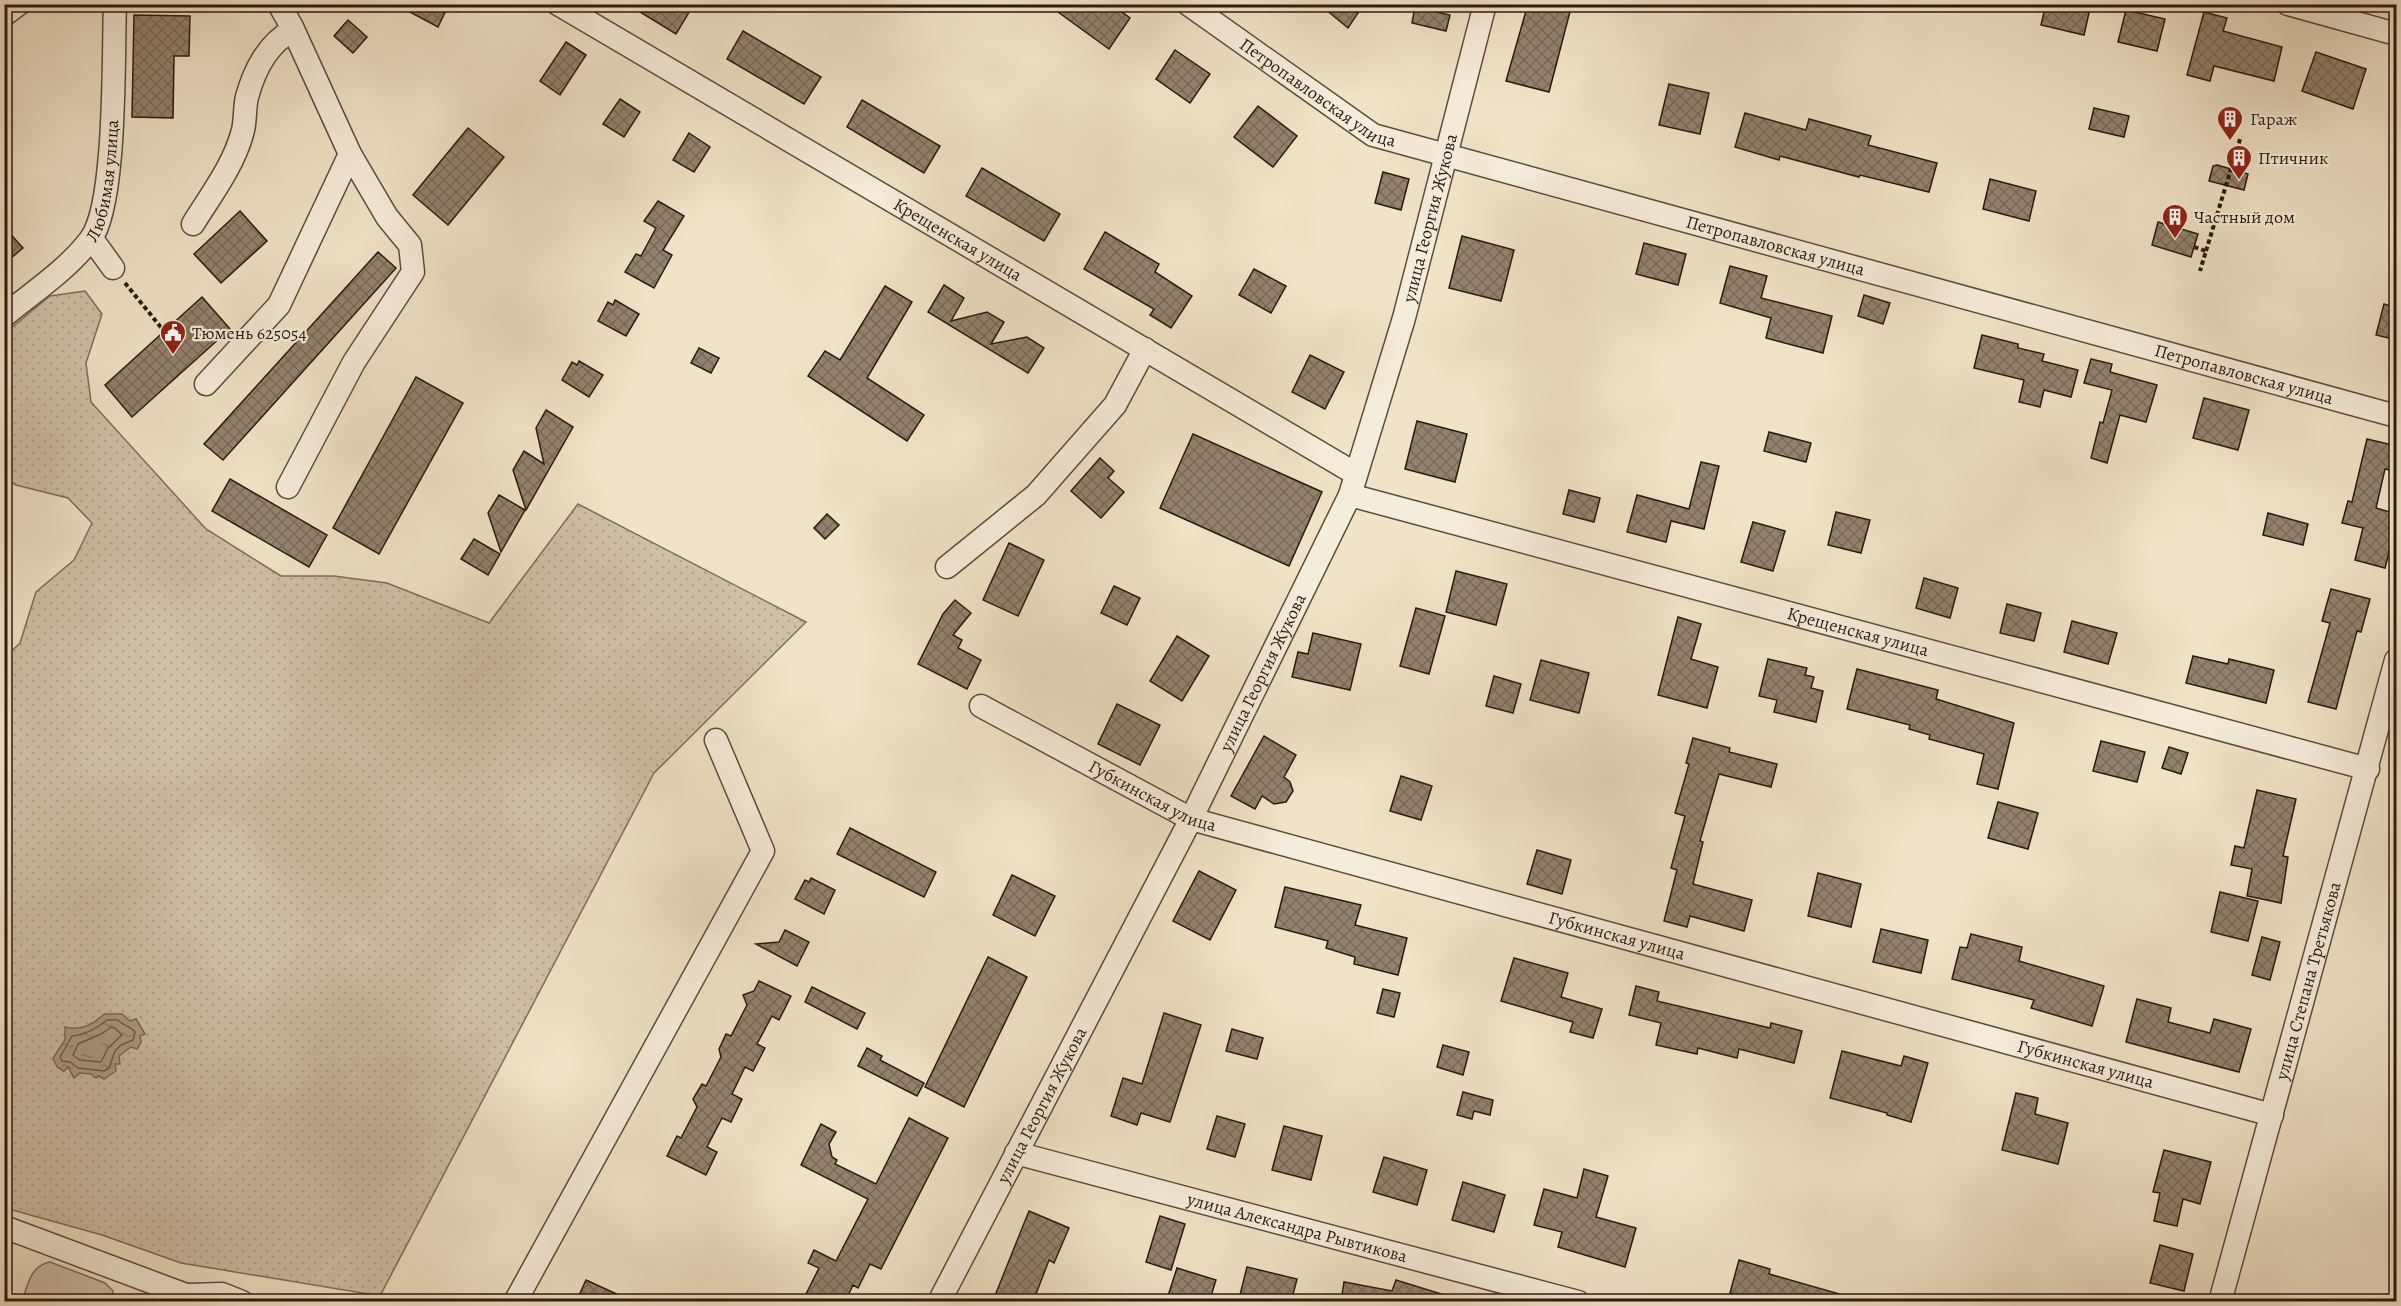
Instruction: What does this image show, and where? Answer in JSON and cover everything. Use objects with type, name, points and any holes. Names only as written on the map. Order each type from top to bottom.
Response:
[{"type":"street","points":[[4,15],[19,4]]},
{"type":"street","name":"Любимая улица","points":[[4,316],[58,273],[92,238],[103,208],[110,167],[115,4]]},
{"type":"street","points":[[279,4],[350,154],[387,217],[410,245],[412,272],[354,362],[288,487]]},
{"type":"street","name":"Крещенская улица","points":[[558,4],[1145,349],[1353,484],[2368,769]]},
{"type":"street","name":"Петропавловская улица","points":[[1188,4],[1373,135],[2397,416]]},
{"type":"street","name":"улица Георгия Жукова","points":[[939,1302],[1191,819],[1353,484],[1404,318],[1485,4]]},
{"type":"street","points":[[2288,4],[2397,34]]},
{"type":"street","points":[[193,224],[226,171],[243,134],[247,98],[258,67],[280,37],[293,30]]},
{"type":"street","points":[[206,384],[279,305],[350,154]]},
{"type":"street","points":[[92,238],[112,268]]},
{"type":"street","points":[[947,567],[1036,495],[1115,405],[1145,349]]},
{"type":"street","name":"улица Степана Третьякова","points":[[2220,1302],[2397,660]]},
{"type":"street","name":"Губкинская улица","points":[[981,706],[1191,819],[2272,1115]]},
{"type":"street","points":[[515,1302],[763,851],[716,740]]},
{"type":"street","name":"улица Александра Рывтикова","points":[[1016,1153],[1578,1302]]},
{"type":"street","points":[[4,1227],[185,1298],[222,1294],[243,1302]]},
{"type":"path","points":[[2200,271],[2241,135]]},
{"type":"path","points":[[2194,247],[2206,250]]},
{"type":"path","points":[[112,268],[164,331]]},
{"type":"shaded area","points":[[85,291],[102,314],[86,363],[91,402],[206,529],[281,576],[334,576],[387,583],[489,623],[578,504],[806,622],[654,773],[380,1296],[181,1263],[102,1235],[5,1208],[4,658],[20,643],[36,592],[74,560],[92,523],[68,498],[16,485],[5,478],[5,333],[50,296]]},
{"type":"shaded area","points":[[50,1262],[105,1283],[113,1291],[112,1301],[22,1301],[34,1272],[43,1264]]},
{"type":"water","points":[[104,1014],[122,1014],[130,1021],[136,1019],[145,1034],[140,1036],[141,1042],[137,1049],[131,1047],[119,1056],[120,1064],[115,1064],[116,1071],[104,1079],[80,1073],[74,1078],[68,1067],[64,1071],[57,1067],[53,1058],[65,1040],[65,1027],[86,1026]]},
{"type":"building","points":[[395,4],[449,4],[438,27]]},
{"type":"building","points":[[627,4],[694,4],[676,34]]},
{"type":"building","points":[[1047,4],[1111,4],[1130,18],[1109,49]]},
{"type":"building","points":[[1319,4],[1364,4],[1348,28]]},
{"type":"building","points":[[1528,4],[1572,4],[1549,92],[1506,81]]},
{"type":"building","points":[[2046,4],[2091,4],[2084,35],[2041,25]]},
{"type":"building","points":[[1415,7],[1450,15],[1446,31],[1412,23]]},
{"type":"building","points":[[2126,10],[2165,19],[2157,51],[2118,42]]},
{"type":"building","points":[[2204,12],[2227,18],[2223,31],[2282,47],[2274,81],[2214,66],[2210,81],[2187,75]]},
{"type":"building","points":[[134,15],[190,16],[189,56],[174,56],[173,118],[132,117]]},
{"type":"building","points":[[348,20],[367,37],[353,53],[334,36]]},
{"type":"building","points":[[743,31],[821,77],[804,104],[727,59]]},
{"type":"building","points":[[566,42],[586,55],[560,95],[540,81]]},
{"type":"building","points":[[1175,50],[1210,74],[1190,103],[1156,79]]},
{"type":"building","points":[[2316,52],[2366,69],[2353,109],[2302,91]]},
{"type":"building","points":[[1669,84],[1709,93],[1700,134],[1659,125]]},
{"type":"building","points":[[620,99],[640,112],[624,137],[603,124]]},
{"type":"building","points":[[862,100],[940,146],[924,173],[847,127]]},
{"type":"building","points":[[1258,106],[1297,136],[1273,167],[1234,137]]},
{"type":"building","points":[[2094,108],[2129,116],[2124,137],[2089,129]]},
{"type":"building","points":[[1745,113],[1806,130],[1809,119],[1871,136],[1868,145],[1937,163],[1929,192],[1860,175],[1859,177],[1780,156],[1779,160],[1735,147]]},
{"type":"building","points":[[468,128],[504,157],[448,225],[413,195]]},
{"type":"building","points":[[689,133],[710,147],[694,172],[673,160]]},
{"type":"building","points":[[2217,165],[2248,174],[2244,190],[2209,181],[2213,166]]},
{"type":"building","points":[[982,168],[1060,214],[1044,241],[966,196]]},
{"type":"building","points":[[1383,172],[1409,179],[1401,210],[1375,203]]},
{"type":"building","points":[[1990,179],[2036,191],[2029,221],[1983,209]]},
{"type":"building","points":[[658,201],[684,216],[663,250],[672,255],[654,288],[625,272],[636,254],[641,256],[656,228],[644,221]]},
{"type":"building","points":[[240,211],[267,241],[221,283],[194,254]]},
{"type":"building","name":"Частный дом","points":[[2158,222],[2198,234],[2191,257],[2152,245]]},
{"type":"building","points":[[4,227],[23,248],[4,264]]},
{"type":"building","points":[[1105,232],[1159,264],[1155,272],[1192,296],[1171,328],[1150,315],[1154,309],[1084,269]]},
{"type":"building","points":[[1462,236],[1514,250],[1501,301],[1449,288]]},
{"type":"building","points":[[1644,243],[1686,254],[1678,285],[1636,274]]},
{"type":"building","points":[[378,252],[396,268],[223,460],[204,444]]},
{"type":"building","points":[[1730,266],[1767,276],[1761,298],[1832,316],[1823,353],[1766,338],[1771,318],[1720,303]]},
{"type":"building","points":[[1254,269],[1286,286],[1271,313],[1239,295]]},
{"type":"building","points":[[944,285],[964,298],[951,321],[987,312],[1004,322],[991,344],[1027,337],[1044,348],[1028,373],[928,312]]},
{"type":"building","points":[[885,286],[912,302],[867,378],[924,415],[907,441],[808,376],[825,351],[840,360]]},
{"type":"building","points":[[1864,295],[1890,303],[1883,324],[1858,316]]},
{"type":"building","points":[[202,297],[230,329],[132,417],[105,385]]},
{"type":"building","points":[[615,300],[639,314],[626,336],[598,321],[608,302],[613,305]]},
{"type":"building","points":[[2384,304],[2397,308],[2397,340],[2376,335]]},
{"type":"building","points":[[1982,335],[2018,344],[2018,348],[2044,354],[2042,361],[2078,370],[2071,397],[2044,390],[2040,407],[2019,402],[2024,380],[1974,368]]},
{"type":"building","points":[[699,348],[719,358],[711,373],[691,363]]},
{"type":"building","points":[[1310,355],[1344,372],[1325,409],[1292,392]]},
{"type":"building","points":[[2091,359],[2112,364],[2110,372],[2157,385],[2146,422],[2120,415],[2107,463],[2091,458],[2100,422],[2103,423],[2112,390],[2084,383]]},
{"type":"building","points":[[579,361],[603,375],[589,397],[562,380],[572,362],[577,365]]},
{"type":"building","points":[[416,377],[463,403],[379,554],[333,528]]},
{"type":"building","points":[[2204,398],[2249,410],[2238,450],[2193,438]]},
{"type":"building","points":[[546,410],[573,427],[526,510],[513,470],[524,451],[544,464],[536,428]]},
{"type":"building","points":[[1417,421],[1467,434],[1455,482],[1405,469]]},
{"type":"building","points":[[1769,432],[1811,443],[1806,462],[1764,451]]},
{"type":"building","points":[[1193,434],[1322,492],[1289,566],[1160,508]]},
{"type":"building","points":[[2367,439],[2397,446],[2397,472],[2385,469],[2376,508],[2397,514],[2397,538],[2393,537],[2385,568],[2355,560],[2363,528],[2342,523],[2348,501],[2352,502]]},
{"type":"building","points":[[1100,458],[1114,471],[1108,478],[1124,492],[1101,518],[1071,491]]},
{"type":"building","points":[[1701,462],[1719,466],[1704,529],[1671,521],[1666,542],[1627,532],[1637,495],[1689,509]]},
{"type":"building","points":[[230,479],[327,535],[309,567],[212,511]]},
{"type":"building","points":[[1569,490],[1600,498],[1594,522],[1563,514]]},
{"type":"building","points":[[499,495],[525,510],[501,552],[488,513]]},
{"type":"building","points":[[1836,512],[1870,520],[1861,553],[1828,545]]},
{"type":"building","points":[[2268,513],[2308,524],[2303,545],[2263,535]]},
{"type":"building","points":[[827,514],[839,525],[825,539],[814,528]]},
{"type":"building","points":[[1753,522],[1785,531],[1773,571],[1741,562]]},
{"type":"building","points":[[474,539],[500,554],[488,575],[461,559]]},
{"type":"building","points":[[1009,543],[1044,560],[1018,616],[983,600]]},
{"type":"building","points":[[1456,571],[1507,584],[1496,625],[1446,612]]},
{"type":"building","points":[[1924,578],[1958,588],[1950,618],[1916,608]]},
{"type":"building","points":[[1114,586],[1140,598],[1127,625],[1101,613]]},
{"type":"building","points":[[2331,589],[2370,599],[2361,632],[2357,631],[2336,709],[2308,702],[2330,623],[2322,621]]},
{"type":"building","points":[[955,600],[971,613],[953,635],[962,640],[958,648],[981,660],[967,689],[918,664],[943,614]]},
{"type":"building","points":[[2007,604],[2041,613],[2034,641],[2000,633]]},
{"type":"building","points":[[1416,608],[1445,616],[1429,674],[1400,666]]},
{"type":"building","points":[[1678,617],[1701,624],[1691,659],[1718,667],[1707,708],[1658,695]]},
{"type":"building","points":[[2072,621],[2117,633],[2108,664],[2064,652]]},
{"type":"building","points":[[1313,633],[1361,644],[1350,690],[1292,677],[1298,652],[1308,654]]},
{"type":"building","points":[[1177,636],[1209,656],[1182,701],[1150,681]]},
{"type":"building","points":[[2193,656],[2228,664],[2229,659],[2274,670],[2266,703],[2186,683]]},
{"type":"building","points":[[1768,659],[1807,668],[1805,675],[1814,677],[1811,688],[1823,691],[1816,722],[1774,712],[1777,700],[1759,696]]},
{"type":"building","points":[[1541,660],[1589,673],[1579,713],[1530,700]]},
{"type":"building","points":[[1857,669],[1938,690],[1936,699],[2014,723],[1998,789],[1977,784],[1984,754],[1929,739],[1930,735],[1909,729],[1910,725],[1847,709]]},
{"type":"building","points":[[1494,676],[1521,684],[1513,713],[1486,706]]},
{"type":"building","points":[[1117,704],[1160,725],[1140,765],[1098,744]]},
{"type":"building","points":[[1264,736],[1296,755],[1284,777],[1290,782],[1293,791],[1286,802],[1274,804],[1262,796],[1255,809],[1231,796]]},
{"type":"building","points":[[1693,738],[1730,748],[1729,752],[1777,764],[1771,787],[1719,774],[1700,841],[1703,842],[1693,884],[1752,900],[1744,931],[1690,916],[1687,927],[1664,921],[1677,870],[1671,868],[1685,816],[1675,813],[1689,764],[1686,763]]},
{"type":"building","points":[[2101,741],[2145,752],[2137,782],[2093,771]]},
{"type":"building","points":[[2169,747],[2188,753],[2181,774],[2162,768]]},
{"type":"building","points":[[1401,776],[1432,786],[1421,820],[1390,811]]},
{"type":"building","points":[[2257,790],[2296,799],[2283,856],[2288,857],[2281,903],[2247,896],[2252,869],[2231,865],[2235,846],[2244,848]]},
{"type":"building","points":[[1998,802],[2038,813],[2028,849],[1988,838]]},
{"type":"building","points":[[850,828],[936,872],[924,897],[837,854]]},
{"type":"building","points":[[1537,850],[1571,860],[1562,894],[1527,884]]},
{"type":"building","points":[[1199,871],[1236,890],[1210,940],[1173,921]]},
{"type":"building","points":[[1818,873],[1861,884],[1851,927],[1808,916]]},
{"type":"building","points":[[1012,875],[1055,896],[1035,936],[993,915]]},
{"type":"building","points":[[811,878],[835,890],[824,914],[795,899],[805,880],[809,882]]},
{"type":"building","points":[[1285,887],[1361,905],[1355,925],[1407,938],[1398,975],[1354,964],[1355,957],[1326,948],[1328,941],[1275,927]]},
{"type":"building","points":[[2220,892],[2258,901],[2248,941],[2211,932]]},
{"type":"building","points":[[1881,929],[1928,940],[1921,973],[1873,962]]},
{"type":"building","points":[[785,930],[809,942],[797,966],[756,944],[779,942]]},
{"type":"building","points":[[1971,934],[2022,947],[2019,961],[2104,986],[2092,1026],[2031,1008],[2034,1000],[1952,979],[1960,947],[1967,948]]},
{"type":"building","points":[[2262,937],[2280,942],[2270,980],[2252,975]]},
{"type":"building","points":[[988,957],[1027,977],[964,1107],[925,1087]]},
{"type":"building","points":[[1514,958],[1568,973],[1561,997],[1602,1009],[1593,1038],[1570,1032],[1573,1022],[1501,1001]]},
{"type":"building","points":[[759,981],[791,996],[779,1020],[772,1016],[757,1044],[765,1048],[753,1071],[745,1067],[732,1094],[742,1099],[731,1122],[722,1118],[707,1147],[717,1152],[706,1175],[667,1156],[677,1136],[681,1138],[697,1107],[693,1099],[702,1084],[706,1086],[721,1057],[719,1049],[726,1034],[731,1036],[747,1005],[743,995],[754,991]]},
{"type":"building","points":[[1636,986],[1659,992],[1657,1001],[1770,1028],[1771,1023],[1802,1031],[1794,1063],[1739,1049],[1737,1058],[1698,1048],[1697,1054],[1656,1045],[1661,1023],[1629,1015]]},
{"type":"building","points":[[812,987],[865,1013],[857,1029],[805,1002]]},
{"type":"building","points":[[1383,989],[1400,993],[1394,1017],[1377,1013]]},
{"type":"building","points":[[2137,999],[2171,1008],[2168,1022],[2210,1033],[2214,1019],[2251,1029],[2239,1072],[2126,1042]]},
{"type":"building","points":[[1164,1013],[1201,1025],[1170,1122],[1141,1113],[1137,1125],[1111,1116],[1123,1078],[1142,1084]]},
{"type":"building","points":[[1232,1029],[1263,1038],[1257,1059],[1226,1051]]},
{"type":"building","points":[[1443,1045],[1469,1052],[1463,1075],[1437,1067]]},
{"type":"building","points":[[867,1048],[882,1056],[880,1060],[924,1083],[917,1096],[858,1066]]},
{"type":"building","points":[[1842,1051],[1901,1066],[1904,1056],[1928,1063],[1911,1122],[1887,1115],[1887,1113],[1830,1098]]},
{"type":"building","points":[[1463,1092],[1493,1100],[1490,1115],[1474,1111],[1472,1119],[1457,1115]]},
{"type":"building","points":[[2016,1093],[2038,1098],[2035,1114],[2068,1123],[2058,1164],[2002,1150]]},
{"type":"building","points":[[1217,1116],[1245,1124],[1235,1157],[1207,1149]]},
{"type":"building","points":[[909,1118],[948,1138],[881,1269],[870,1264],[858,1288],[853,1285],[845,1302],[802,1302],[819,1268],[808,1263],[814,1250],[836,1261],[868,1199],[801,1165],[821,1124],[836,1132],[829,1144],[832,1157],[837,1160],[835,1164],[876,1184]]},
{"type":"building","points":[[1284,1126],[1322,1136],[1311,1180],[1272,1170]]},
{"type":"building","points":[[2164,1150],[2211,1162],[2200,1204],[2183,1199],[2177,1226],[2154,1221],[2160,1193],[2153,1192]]},
{"type":"building","points":[[1384,1157],[1427,1170],[1417,1205],[1373,1192]]},
{"type":"building","points":[[1584,1169],[1608,1176],[1596,1217],[1636,1228],[1625,1267],[1558,1247],[1562,1232],[1534,1225],[1544,1189],[1577,1198]]},
{"type":"building","points":[[1463,1182],[1505,1195],[1494,1232],[1452,1220]]},
{"type":"building","points":[[1029,1211],[1069,1228],[1054,1263],[1049,1260],[1033,1302],[1003,1302],[994,1298]]},
{"type":"building","points":[[1160,1216],[1185,1224],[1171,1270],[1146,1262]]},
{"type":"building","points":[[2160,1245],[2193,1254],[2184,1291],[2150,1283]]},
{"type":"building","points":[[1739,1260],[1770,1269],[1769,1274],[1850,1297],[1850,1302],[1759,1302],[1730,1293]]},
{"type":"building","points":[[1247,1267],[1297,1279],[1291,1302],[1250,1302],[1239,1299]]},
{"type":"building","points":[[1177,1268],[1216,1280],[1209,1302],[1166,1302]]},
{"type":"building","points":[[586,1280],[634,1302],[576,1302]]},
{"type":"building","points":[[1396,1280],[1451,1297],[1450,1302],[1341,1302],[1344,1282],[1392,1291]]},
{"type":"place","name":"Гараж","points":[[2230,142]]},
{"type":"place","name":"Птичник","points":[[2239,181]]},
{"type":"place","name":"Частный дом","points":[[2175,240]]},
{"type":"place","name":"Тюмень 625054","points":[[173,356]]}]
